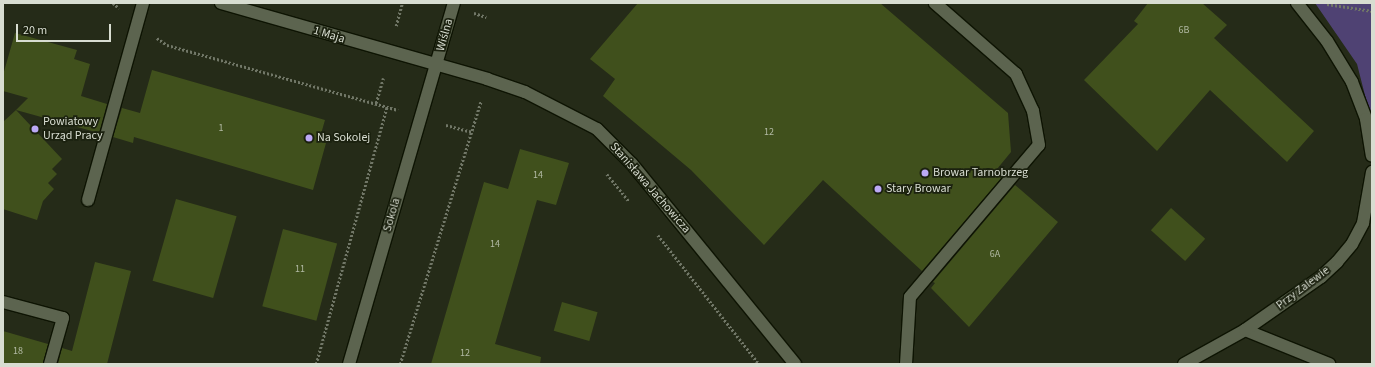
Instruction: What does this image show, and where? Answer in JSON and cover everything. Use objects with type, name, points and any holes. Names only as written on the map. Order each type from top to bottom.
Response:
[{"type":"street","points":[[88,200],[143,3]]},
{"type":"street","name":"1 Maja","points":[[221,3],[436,66]]},
{"type":"street","name":"Wiślna","points":[[436,66],[454,3]]},
{"type":"street","points":[[906,364],[910,297],[1039,145],[1033,111],[1016,74],[935,3]]},
{"type":"street","points":[[1297,3],[1328,42],[1352,82],[1366,119],[1372,156]]},
{"type":"street","name":"Sokola","points":[[349,364],[436,66]]},
{"type":"street","name":"Stanisława Jachowicza","points":[[436,66],[486,79],[525,92],[597,129],[637,170],[795,364]]},
{"type":"street","name":"Przy Zalewie","points":[[1184,364],[1245,330],[1321,277],[1352,244],[1367,225],[1372,172]]},
{"type":"street","points":[[3,302],[63,318],[50,364]]},
{"type":"street","points":[[1245,330],[1329,364]]},
{"type":"path","points":[[113,3],[167,45],[398,110]]},
{"type":"path","points":[[396,26],[402,3]]},
{"type":"path","points":[[422,3],[428,3]]},
{"type":"path","points":[[1324,4],[1372,11]]},
{"type":"path","points":[[473,13],[486,17]]},
{"type":"path","points":[[376,103],[382,78]]},
{"type":"path","points":[[400,364],[482,97],[488,99]]},
{"type":"path","points":[[316,364],[387,107]]},
{"type":"path","points":[[446,125],[472,132]]},
{"type":"path","points":[[603,170],[632,203]]},
{"type":"path","points":[[655,232],[758,364]]},
{"type":"shaded area","points":[[1315,3],[1372,3],[1372,123],[1357,64]]},
{"type":"building","points":[[638,3],[880,3],[1008,113],[1011,152],[997,169],[1004,175],[922,271],[823,180],[764,245],[691,170],[603,96],[615,79],[590,59]]},
{"type":"building","points":[[1148,3],[1202,3],[1227,25],[1214,38],[1314,131],[1287,162],[1210,90],[1157,151],[1084,80],[1138,24],[1134,21]]},
{"type":"building","points":[[15,33],[77,50],[74,59],[90,64],[81,96],[107,104],[99,133],[16,110],[28,98],[3,91],[3,75]]},
{"type":"building","points":[[152,70],[325,120],[319,141],[326,143],[313,190],[134,137],[133,143],[113,137],[122,108],[140,113]]},
{"type":"building","points":[[16,110],[62,159],[52,169],[57,174],[48,183],[54,189],[43,201],[37,220],[3,209],[3,122]]},
{"type":"building","points":[[520,149],[569,163],[556,205],[537,200],[495,344],[541,357],[540,364],[431,364],[484,182],[508,189]]},
{"type":"building","points":[[1015,185],[1058,222],[969,327],[931,288],[935,283],[933,282]]},
{"type":"building","points":[[176,199],[237,216],[213,298],[153,281]]},
{"type":"building","points":[[1171,208],[1205,239],[1185,261],[1151,230]]},
{"type":"building","points":[[283,229],[337,243],[316,321],[262,306]]},
{"type":"building","points":[[95,262],[131,271],[107,364],[58,364],[62,348],[72,351]]},
{"type":"building","points":[[562,302],[598,312],[589,341],[554,331]]},
{"type":"building","points":[[3,331],[48,344],[43,364],[3,364]]},
{"type":"place","name":"Powiatowy Urząd Pracy","points":[[35,129]]},
{"type":"place","name":"Na Sokolej","points":[[309,138]]},
{"type":"place","name":"Browar Tarnobrzeg","points":[[925,173]]},
{"type":"place","name":"Stary Browar","points":[[878,189]]}]
